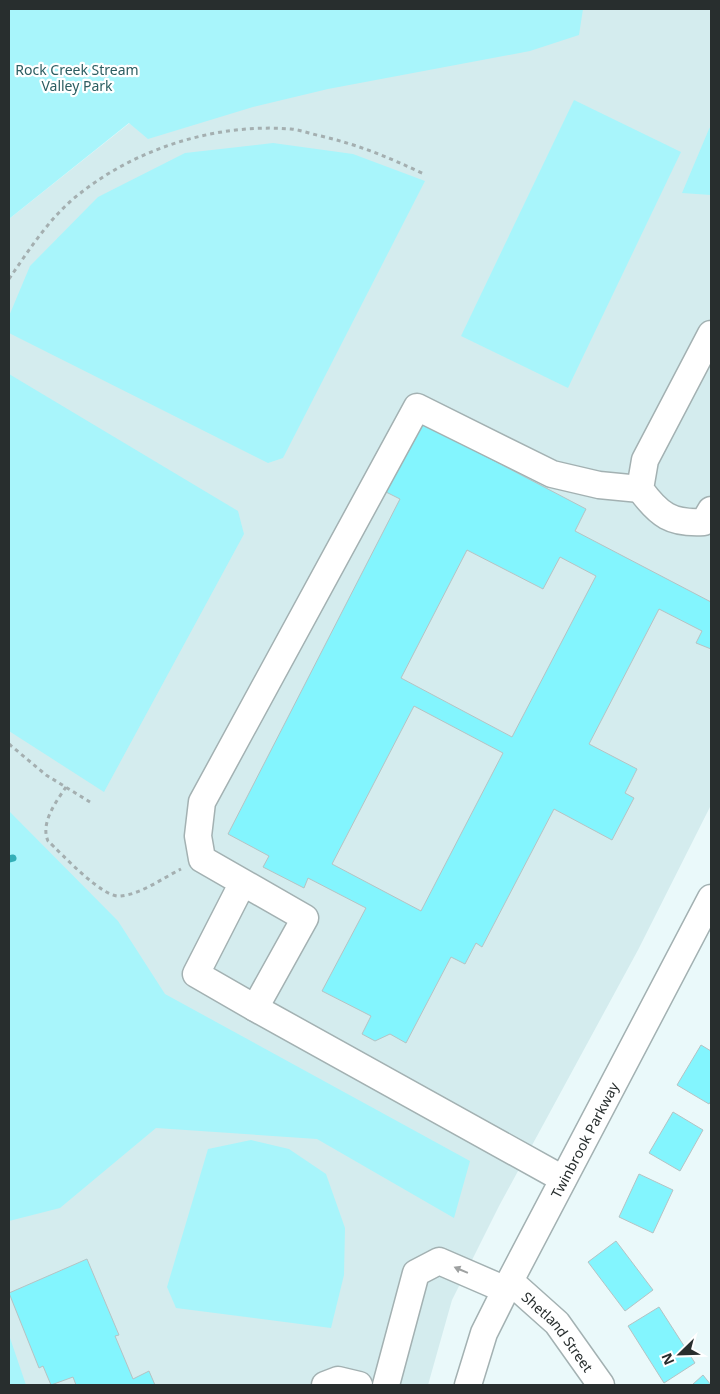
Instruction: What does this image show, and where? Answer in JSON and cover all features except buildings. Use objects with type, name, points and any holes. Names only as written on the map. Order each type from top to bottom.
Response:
[{"type":"street","points":[[711,334],[645,460],[640,489],[654,509],[682,523],[704,522],[711,510]]},
{"type":"street","points":[[255,1008],[305,918],[242,884],[202,859],[198,836],[202,802],[417,407],[552,474],[599,485],[640,489]]},
{"type":"street","points":[[242,884],[196,974],[563,1179]]},
{"type":"street","name":"Twinbrook Parkway","points":[[468,1385],[484,1333],[711,898]]},
{"type":"street","name":"Shetland Street","points":[[386,1385],[416,1273],[439,1261],[508,1285],[557,1323],[601,1385]]},
{"type":"street","points":[[325,1385],[338,1380],[359,1385]]},
{"type":"path","points":[[9,280],[35,240],[78,195],[126,164],[181,140],[239,130],[292,129],[377,151],[424,174]]},
{"type":"path","points":[[9,744],[46,775],[90,802]]},
{"type":"path","points":[[66,787],[48,820],[45,834],[48,841],[102,890],[119,897],[130,894],[202,859]]},
{"type":"shaded area","points":[[273,9],[711,9],[711,805],[638,950],[499,1206],[452,1300],[428,1385],[9,1385],[9,219]]},
{"type":"green space","name":"Rock Creek Stream Valley Park","points":[[9,9],[583,9],[579,35],[530,51],[328,89],[253,107],[148,139],[129,123],[9,219]]},
{"type":"green space","points":[[574,100],[681,152],[568,388],[461,336]]},
{"type":"green space","points":[[711,126],[711,195],[682,193],[709,129]]},
{"type":"green space","points":[[273,143],[353,154],[425,181],[283,458],[268,463],[9,333],[9,316],[30,266],[98,197],[185,153]]},
{"type":"green space","points":[[9,374],[238,511],[244,534],[104,792],[9,731]]},
{"type":"green space","points":[[9,811],[118,921],[165,994],[470,1161],[454,1218],[317,1139],[156,1128],[60,1208],[9,1221]]},
{"type":"green space","points":[[251,1140],[289,1149],[326,1174],[345,1228],[344,1275],[331,1328],[176,1308],[167,1287],[208,1149]]},
{"type":"green space","points":[[9,1335],[26,1385],[9,1385]]},
{"type":"waterway","points":[[9,859],[13,858]]}]
